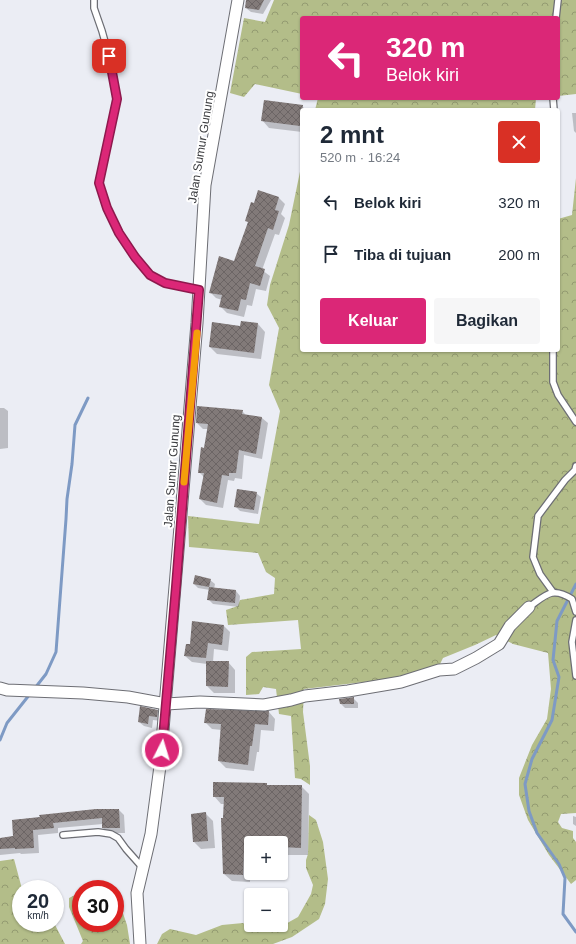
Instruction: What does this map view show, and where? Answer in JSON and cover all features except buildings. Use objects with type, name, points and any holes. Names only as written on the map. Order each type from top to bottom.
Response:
[{"type":"street","name":"Jalan Sumur Gunung","points":[[140,944],[137,893],[151,834],[166,704],[199,290],[205,185],[238,0]]},
{"type":"street","points":[[0,688],[22,691],[128,696],[166,704],[200,702],[264,705],[305,696],[348,691],[401,682],[440,670],[454,669],[500,644],[510,626],[529,607]]},
{"type":"lane","points":[[94,0],[94,8],[109,56],[117,99],[99,183],[107,208],[119,233],[135,257],[150,275],[165,283],[199,290]]},
{"type":"lane","points":[[556,16],[558,0]]},
{"type":"lane","points":[[553,352],[553,382],[558,395],[576,422]]},
{"type":"lane","points":[[553,592],[540,574],[533,557],[538,516],[565,480],[575,470],[576,466]]},
{"type":"lane","points":[[529,607],[544,596],[553,592],[563,593],[572,599],[576,612]]},
{"type":"lane","points":[[576,620],[572,642],[576,676]]},
{"type":"lane","points":[[63,835],[98,832],[111,834],[118,838],[126,850],[142,867]]},
{"type":"green space","points":[[274,0],[576,0],[576,94],[560,96],[560,16],[300,16],[300,94],[255,84],[244,97],[230,93],[244,18],[265,22]]},
{"type":"green space","points":[[318,100],[536,100],[535,108],[316,108]]},
{"type":"green space","points":[[300,172],[300,352],[560,352],[560,218],[572,215],[576,178],[576,813],[561,814],[558,822],[562,828],[573,831],[573,838],[576,842],[576,880],[571,884],[549,855],[528,820],[519,795],[519,778],[532,745],[547,719],[551,689],[548,653],[513,644],[496,635],[443,658],[439,666],[398,678],[304,689],[303,712],[310,766],[310,785],[301,779],[295,778],[291,716],[279,714],[276,689],[263,687],[259,694],[246,695],[246,657],[252,652],[301,649],[298,620],[228,625],[226,610],[238,606],[240,600],[274,594],[275,578],[266,572],[258,553],[189,547],[188,516],[259,524],[280,411],[269,385],[279,328],[267,305],[270,285],[289,225]]},
{"type":"green space","points":[[309,815],[316,820],[323,842],[328,879],[325,904],[319,919],[292,937],[273,944],[157,944],[162,934],[170,929],[196,935],[222,925],[243,923],[244,932],[288,932],[288,923],[298,917],[311,894],[313,885],[306,868],[308,854]]},
{"type":"green space","points":[[14,859],[20,880],[12,880],[12,932],[59,932],[65,944],[0,944],[0,861]]},
{"type":"green space","points":[[72,896],[72,914],[69,907],[69,898]]},
{"type":"green space","points":[[124,916],[130,944],[81,944],[83,941],[79,932],[124,932]]},
{"type":"waterway","points":[[35,688],[46,674],[56,652],[67,499],[72,464],[75,425],[88,398]]},
{"type":"waterway","points":[[576,584],[557,621],[553,660],[559,677],[552,720],[532,759],[525,784],[529,811],[537,833],[559,864],[565,878],[563,914],[576,932]]},
{"type":"waterway","points":[[0,740],[7,723],[30,694]]},
{"type":"slow traffic","points":[[184,482],[197,333]]},
{"type":"route","points":[[109,56],[117,99],[99,183],[107,208],[119,233],[135,257],[150,275],[165,283],[199,290],[162,750]]}]
